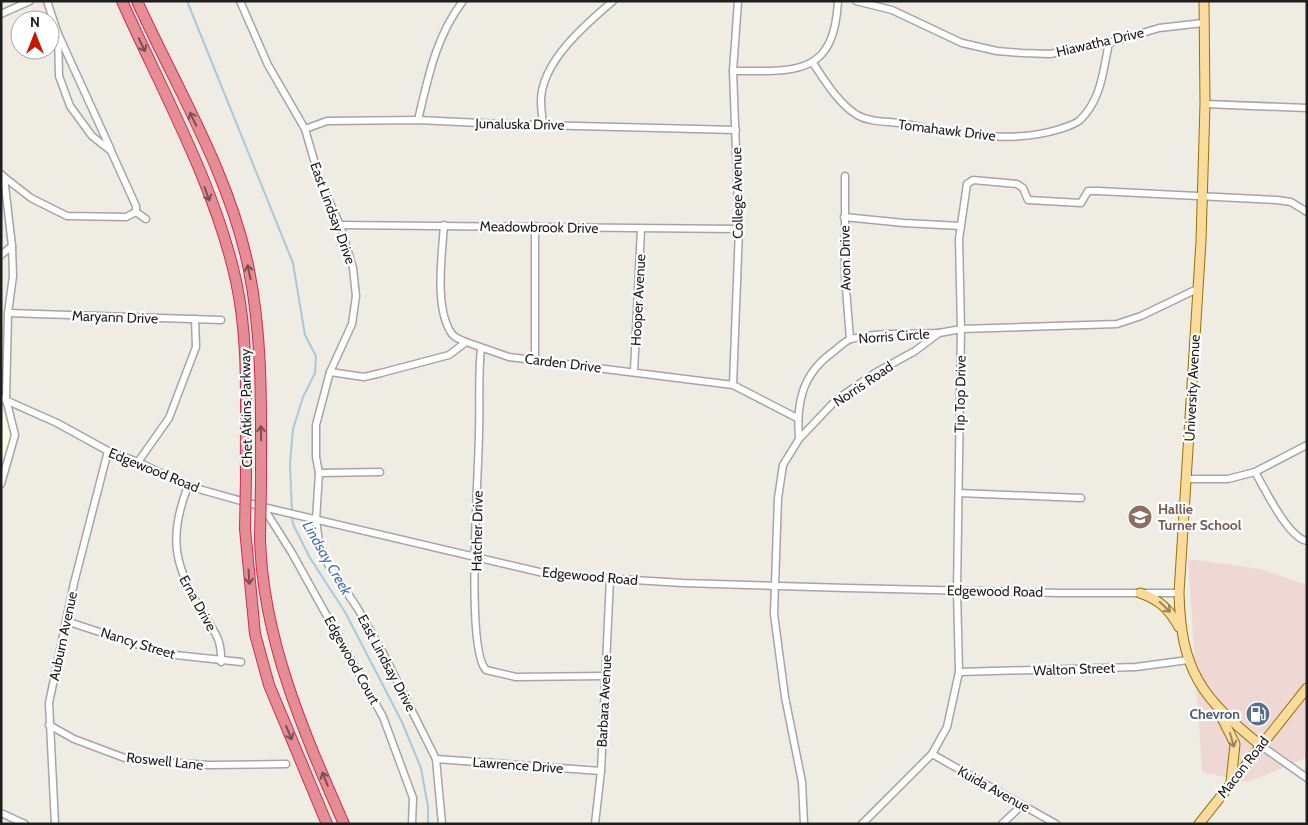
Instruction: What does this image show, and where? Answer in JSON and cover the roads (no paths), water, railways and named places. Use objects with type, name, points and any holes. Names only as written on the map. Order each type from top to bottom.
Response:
[{"type":"highway","name":"Chet Atkins Parkway","points":[[122,1],[196,162],[228,250],[236,281],[244,334],[245,529],[254,634],[269,685],[327,824]]},
{"type":"highway","name":"Chet Atkins Parkway","points":[[137,1],[220,178],[249,268],[255,303],[260,360],[261,567],[279,659],[295,706],[344,824]]},
{"type":"main road","name":"University Avenue","points":[[1204,1],[1205,104],[1202,197],[1179,593],[1182,631],[1188,660],[1197,680],[1211,702],[1260,745]]},
{"type":"main road","points":[[1140,593],[1153,598],[1168,608],[1182,631]]},
{"type":"main road","name":"Macon Road","points":[[1203,822],[1260,745],[1307,688]]},
{"type":"main road","points":[[1211,702],[1226,724],[1235,744],[1231,783]]},
{"type":"street","points":[[1,14],[30,1]]},
{"type":"street","name":"East Lindsay Drive","points":[[240,1],[268,65],[305,129],[320,181],[340,225],[353,268],[356,296],[352,324],[330,372],[316,425],[316,457],[319,473],[316,520],[318,542],[328,564],[358,609],[436,759],[442,824]]},
{"type":"street","points":[[418,120],[434,55],[451,17],[463,1]]},
{"type":"street","points":[[543,124],[541,99],[554,64],[580,29],[613,1]]},
{"type":"street","name":"College Avenue","points":[[733,385],[739,229],[733,71],[738,1]]},
{"type":"street","points":[[733,71],[796,70],[813,63],[826,50],[833,35],[838,1]]},
{"type":"street","name":"Hiawatha Drive","points":[[856,1],[892,10],[955,40],[997,51],[1050,54],[1109,43],[1159,28],[1203,23]]},
{"type":"street","points":[[60,38],[136,206],[136,212]]},
{"type":"street","name":"Tomahawk Drive","points":[[813,63],[838,98],[858,115],[885,122],[968,135],[1028,136],[1045,134],[1079,121],[1092,106],[1103,82],[1109,43]]},
{"type":"street","points":[[59,60],[59,76],[70,106],[92,136],[111,151]]},
{"type":"street","points":[[1205,104],[1307,108]]},
{"type":"street","name":"Junaluska Drive","points":[[305,129],[327,121],[418,120],[736,130]]},
{"type":"street","points":[[3,175],[31,198],[67,216],[126,217],[136,212]]},
{"type":"street","points":[[1,484],[15,435],[3,399],[8,313],[13,276],[12,246],[3,175]]},
{"type":"street","name":"Avon Drive","points":[[845,176],[845,276],[850,339]]},
{"type":"street","name":"Tip Top Drive","points":[[862,824],[932,754],[947,727],[959,672],[957,590],[961,226],[966,184],[973,180],[1017,184],[1023,188],[1028,200],[1081,203],[1088,192],[1098,191],[1172,193],[1202,197]]},
{"type":"street","points":[[1202,197],[1291,202],[1307,212]]},
{"type":"street","points":[[136,212],[146,219]]},
{"type":"street","points":[[844,217],[912,224],[961,226]]},
{"type":"street","name":"Meadowbrook Drive","points":[[340,225],[739,229]]},
{"type":"street","points":[[330,372],[364,377],[449,355],[466,342],[454,336],[445,321],[441,284],[444,226]]},
{"type":"street","points":[[535,226],[535,359]]},
{"type":"street","name":"Hooper Avenue","points":[[634,371],[641,229]]},
{"type":"street","points":[[1,255],[12,246]]},
{"type":"street","name":"Norris Road","points":[[804,824],[802,782],[785,697],[774,614],[773,585],[778,542],[778,498],[783,465],[799,439],[836,400],[875,373],[915,351],[939,334],[961,328],[1117,324],[1141,316],[1197,289]]},
{"type":"street","name":"Maryann Drive","points":[[8,313],[221,320]]},
{"type":"street","points":[[138,462],[169,418],[196,347],[195,319]]},
{"type":"street","name":"Norris Circle","points":[[799,439],[798,402],[804,383],[822,360],[850,339],[869,336],[939,334]]},
{"type":"street","name":"Carden Drive","points":[[466,342],[509,357],[634,371],[653,376],[698,379],[733,385],[797,418]]},
{"type":"street","name":"Hatcher Drive","points":[[481,348],[478,382],[479,431],[475,558],[476,632],[480,660],[486,670],[497,674],[528,677],[605,676]]},
{"type":"street","name":"Edgewood Road","points":[[3,399],[57,423],[108,451],[138,462],[188,486],[274,510],[552,575],[773,585],[1179,593]]},
{"type":"street","points":[[1186,479],[1228,479],[1255,472],[1307,445]]},
{"type":"street","name":"Auburn Avenue","points":[[55,824],[49,703],[66,621],[108,451]]},
{"type":"street","points":[[319,473],[380,472]]},
{"type":"street","points":[[1255,472],[1296,538],[1307,540]]},
{"type":"street","name":"Erna Drive","points":[[188,486],[180,507],[177,524],[176,547],[180,572],[190,593],[222,644],[221,662]]},
{"type":"street","points":[[959,493],[1081,498]]},
{"type":"street","name":"Edgewood Court","points":[[263,507],[297,562],[383,717],[413,798],[412,824]]},
{"type":"street","name":"Barbara Avenue","points":[[595,824],[601,771],[610,578]]},
{"type":"street","name":"Nancy Street","points":[[66,621],[166,654],[221,662],[242,662]]},
{"type":"street","name":"Walton Street","points":[[959,672],[1136,667],[1188,660]]},
{"type":"street","name":"Roswell Lane","points":[[50,725],[74,739],[130,760],[209,765],[286,764]]},
{"type":"street","points":[[1260,745],[1307,778]]},
{"type":"street","name":"Kuida Avenue","points":[[932,754],[1056,824]]},
{"type":"street","name":"Lawrence Drive","points":[[436,759],[601,771]]},
{"type":"street","points":[[1002,824],[1022,805]]},
{"type":"street","points":[[1,813],[25,824]]},
{"type":"waterway","points":[[187,1],[293,263],[305,335],[316,356],[315,373],[303,397],[293,429],[290,464],[292,512]]},
{"type":"waterway","name":"Lindsay Creek","points":[[292,517],[293,524],[310,558],[345,612],[402,722],[421,768],[428,807],[428,824]]},
{"type":"place","name":"Hallie Turner School","points":[[1140,517]]},
{"type":"place","name":"Chevron","points":[[1258,714]]}]
